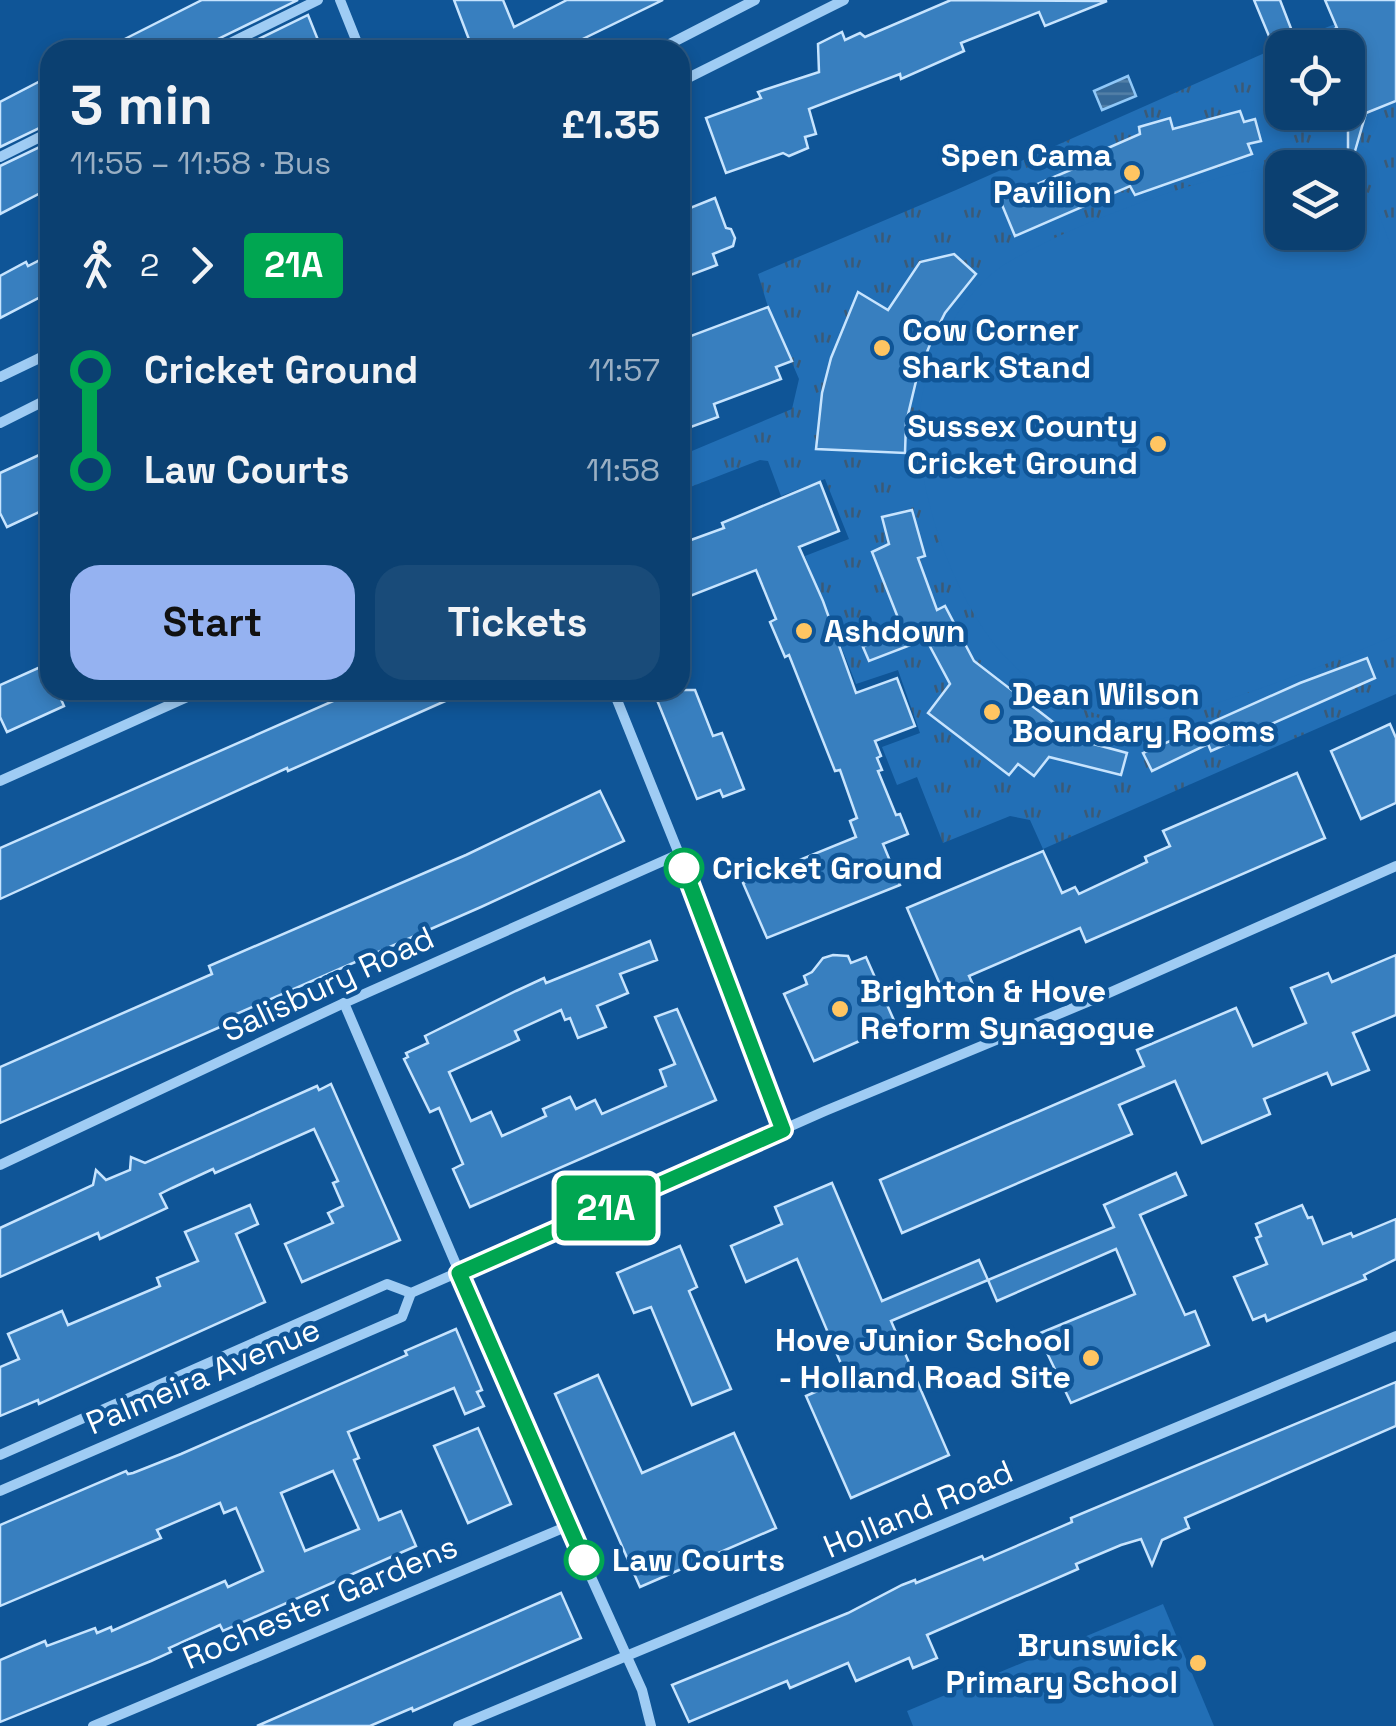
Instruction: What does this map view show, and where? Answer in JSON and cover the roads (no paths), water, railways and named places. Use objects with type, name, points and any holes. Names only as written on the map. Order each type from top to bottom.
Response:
[{"type":"street","points":[[236,40],[318,0]]},
{"type":"street","points":[[340,0],[356,40]]},
{"type":"street","points":[[677,40],[755,0]]},
{"type":"street","points":[[690,77],[844,0]]},
{"type":"street","points":[[0,157],[40,137]]},
{"type":"street","points":[[0,378],[40,358]]},
{"type":"street","points":[[0,423],[40,403]]},
{"type":"street","points":[[0,781],[181,700]]},
{"type":"street","points":[[616,700],[783,1130]]},
{"type":"street","name":"Salisbury Road","points":[[0,1165],[344,1003],[679,854]]},
{"type":"street","name":"Palmeira Avenue","points":[[0,1491],[402,1317],[411,1294],[1396,866]]},
{"type":"street","points":[[344,1003],[642,1690],[651,1726]]},
{"type":"street","name":"Palmeira Avenue","points":[[0,1455],[387,1284],[411,1294]]},
{"type":"street","name":"Holland Road","points":[[458,1726],[1396,1336]]},
{"type":"street","name":"Rochester Gardens","points":[[93,1726],[568,1526]]},
{"type":"place","name":"Spen Cama Pavilion","points":[[1132,173]]},
{"type":"place","name":"Cow Corner Shark Stand","points":[[882,348]]},
{"type":"place","name":"Sussex County Cricket Ground","points":[[1158,444]]},
{"type":"place","name":"Ashdown","points":[[804,631]]},
{"type":"place","name":"Dean Wilson Boundary Rooms","points":[[992,712]]},
{"type":"place","name":"Cricket Ground","points":[[684,868]]},
{"type":"place","name":"Brighton & Hove Reform Synagogue","points":[[840,1009]]},
{"type":"place","name":"Hove Junior School - Holland Road Site","points":[[1091,1358]]},
{"type":"place","name":"Law Courts","points":[[584,1560]]},
{"type":"place","name":"Brunswick Primary School","points":[[1198,1663]]}]
